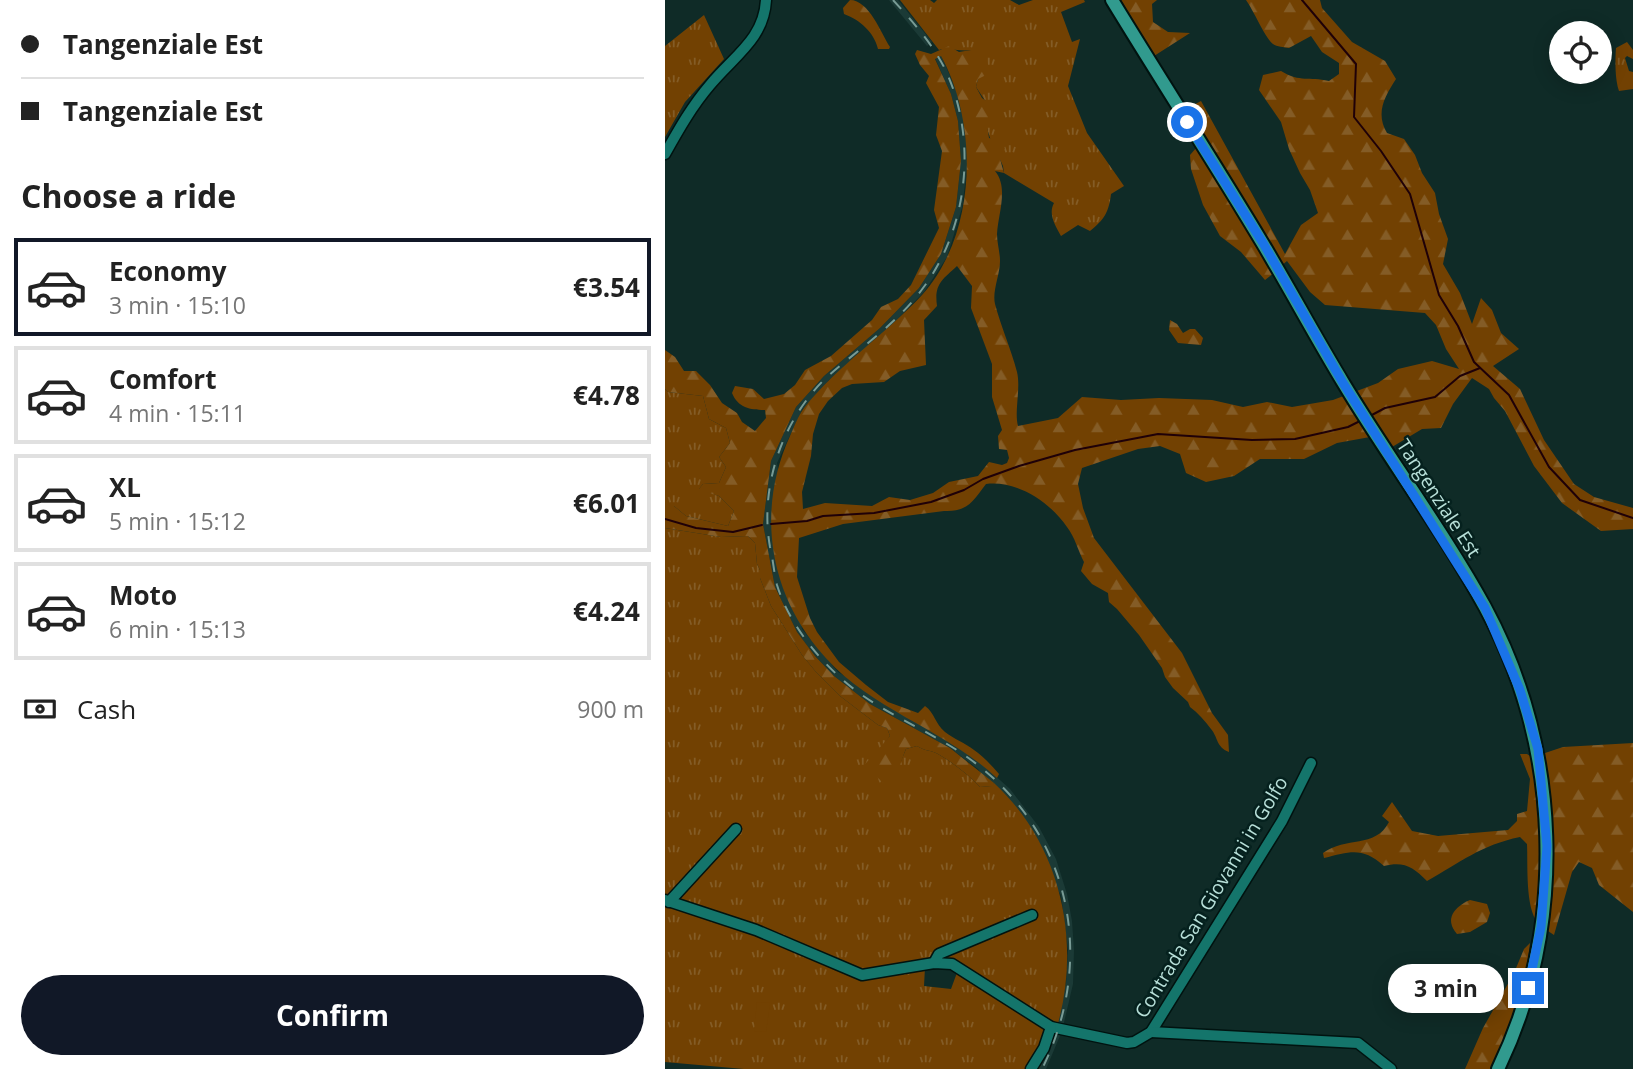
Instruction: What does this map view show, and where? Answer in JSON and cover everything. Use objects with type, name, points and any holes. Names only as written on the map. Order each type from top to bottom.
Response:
[{"type":"main road","name":"Tangenziale Est","points":[[1112,0],[1294,297],[1343,383],[1485,608],[1520,690],[1538,749],[1547,846],[1541,927],[1533,969],[1512,1037],[1498,1069]]},
{"type":"street","points":[[665,154],[711,84],[753,39],[765,19],[766,0]]},
{"type":"street","name":"Contrada San Giovanni in Golfo","points":[[667,901],[756,930],[862,975],[934,963],[952,964],[1051,1027],[1127,1043],[1134,1042],[1151,1031],[1275,832],[1311,763]]},
{"type":"street","points":[[667,901],[736,829]]},
{"type":"street","points":[[934,963],[939,954],[1032,915]]},
{"type":"street","points":[[1031,1069],[1044,1048],[1051,1027]]},
{"type":"street","points":[[1151,1031],[1358,1043],[1391,1069]]},
{"type":"shaded area","points":[[889,0],[898,0],[932,42],[927,46]]},
{"type":"shaded area","points":[[941,55],[957,92],[964,120],[968,161],[962,208],[947,257],[924,292],[884,333],[829,380],[802,410],[777,463],[802,629],[838,672],[953,743],[1010,789],[1039,827],[1056,859],[1072,921],[1073,984],[1062,1031],[1046,1069],[1039,1069],[1056,1029],[1066,983],[1068,950],[1061,895],[978,769],[950,748],[870,704],[834,676],[815,656],[797,632],[775,587],[763,524],[771,461],[796,407],[824,376],[880,328],[919,288],[941,254],[956,207],[961,161],[958,121],[951,94],[935,58]]},
{"type":"green space","points":[[850,0],[857,1],[869,11],[889,49],[878,49],[865,27],[844,14],[843,8]]},
{"type":"green space","points":[[900,0],[930,0],[934,3],[937,0],[1010,0],[1019,5],[1033,0],[1084,0],[1085,2],[1061,12],[1072,42],[1080,39],[1068,86],[1087,133],[1124,186],[1111,194],[1107,211],[1095,227],[1090,231],[1078,225],[1061,236],[1052,215],[1054,203],[1004,173],[986,125],[986,102],[976,87],[978,79],[971,50],[939,50]]},
{"type":"green space","points":[[1121,0],[1157,0],[1152,4],[1153,22],[1168,32],[1190,33],[1154,56]]},
{"type":"green space","points":[[1246,0],[1320,0],[1322,8],[1352,42],[1385,61],[1396,79],[1383,105],[1383,126],[1387,133],[1404,139],[1435,193],[1448,239],[1443,264],[1460,293],[1472,324],[1481,298],[1492,310],[1501,333],[1519,349],[1493,366],[1520,389],[1544,440],[1574,484],[1594,497],[1633,508],[1633,529],[1601,531],[1562,503],[1534,466],[1505,411],[1489,389],[1472,378],[1453,404],[1441,428],[1422,429],[1392,447],[1370,437],[1337,443],[1304,459],[1260,459],[1234,476],[1206,482],[1186,473],[1180,454],[1160,446],[1138,449],[1082,468],[1078,484],[1094,538],[1182,653],[1212,713],[1228,735],[1229,752],[1218,742],[1199,714],[1173,688],[1139,635],[1109,602],[1108,593],[1092,584],[1081,571],[1084,562],[1072,535],[1060,518],[1032,495],[1021,489],[998,484],[986,484],[969,504],[959,510],[843,524],[799,538],[797,577],[810,618],[839,662],[888,702],[918,713],[925,706],[945,732],[987,761],[999,774],[997,778],[975,760],[858,687],[818,649],[788,600],[778,574],[773,547],[773,491],[780,463],[804,408],[817,392],[922,295],[940,270],[954,242],[962,211],[966,146],[962,114],[941,56],[935,59],[951,94],[958,121],[961,161],[956,207],[941,254],[919,288],[880,328],[824,376],[796,407],[771,461],[763,524],[775,587],[797,632],[815,656],[834,676],[870,704],[950,748],[994,783],[993,786],[980,787],[944,757],[917,746],[906,749],[890,789],[867,768],[859,771],[890,736],[887,728],[878,725],[840,696],[802,655],[771,606],[760,578],[755,543],[748,536],[721,537],[665,528],[665,506],[674,506],[686,516],[728,526],[734,511],[719,496],[698,490],[703,484],[719,483],[726,467],[719,457],[730,443],[726,428],[709,419],[703,396],[668,392],[665,389],[665,350],[675,357],[684,371],[696,371],[722,403],[755,431],[766,418],[765,410],[741,405],[732,393],[735,386],[753,389],[764,399],[784,394],[795,385],[805,370],[831,356],[872,320],[881,307],[898,299],[911,285],[939,228],[934,210],[942,151],[936,135],[939,107],[926,83],[929,76],[915,54],[917,50],[931,54],[949,46],[959,52],[980,52],[986,57],[990,73],[978,79],[976,87],[982,98],[994,107],[987,125],[989,138],[999,141],[1005,148],[1000,159],[1004,173],[995,171],[1001,185],[1002,201],[997,234],[1000,266],[994,299],[1017,372],[1018,426],[1058,418],[1082,397],[1212,400],[1243,407],[1267,402],[1292,407],[1333,400],[1378,383],[1398,369],[1432,361],[1459,369],[1446,349],[1436,325],[1425,313],[1325,305],[1310,292],[1287,261],[1281,266],[1186,109],[1201,101],[1285,254],[1301,225],[1318,213],[1310,190],[1289,149],[1281,122],[1259,90],[1263,75],[1281,71],[1299,78],[1329,81],[1339,74],[1339,63],[1322,52],[1311,36],[1289,48],[1273,44]],"holes":[[[957,266],[972,286],[971,308],[992,364],[992,397],[1002,430],[998,436],[999,449],[1007,450],[1007,463],[1002,465],[989,462],[978,476],[949,482],[933,493],[910,500],[889,497],[872,506],[825,503],[803,509],[802,492],[811,456],[813,434],[819,414],[828,401],[842,388],[852,384],[884,382],[900,371],[926,365],[924,320],[937,306],[940,283]]]},
{"type":"green space","points":[[704,15],[724,59],[685,102],[665,137],[665,46]]},
{"type":"green space","points":[[1627,42],[1633,50],[1633,59],[1627,56],[1625,58],[1629,71],[1633,72],[1633,89],[1619,91],[1615,64],[1616,48]]},
{"type":"green space","points":[[1197,147],[1275,272],[1265,280],[1241,252],[1220,236],[1203,205],[1191,169],[1190,155]]},
{"type":"green space","points":[[1170,320],[1177,324],[1183,333],[1195,329],[1203,338],[1201,345],[1178,343],[1169,330]]},
{"type":"green space","points":[[665,389],[668,392],[703,396],[709,419],[726,428],[730,443],[719,457],[726,467],[719,483],[703,484],[699,489],[719,496],[734,511],[728,526],[686,516],[674,506],[665,506]]},
{"type":"green space","points":[[665,528],[721,537],[748,536],[755,543],[760,578],[771,606],[802,655],[840,696],[878,725],[887,728],[890,736],[867,767],[901,761],[906,749],[917,746],[944,757],[980,787],[992,786],[994,783],[1017,808],[1036,835],[1050,865],[1066,928],[1064,994],[1057,1027],[951,962],[862,973],[665,899]]},
{"type":"green space","points":[[1633,743],[1633,912],[1599,885],[1592,868],[1579,862],[1572,872],[1554,935],[1545,929],[1543,756],[1563,747]]},
{"type":"green space","points":[[1520,754],[1533,758],[1542,847],[1538,923],[1529,897],[1527,844],[1520,837],[1482,849],[1427,881],[1408,866],[1384,866],[1363,853],[1349,852],[1324,858],[1323,853],[1332,848],[1376,836],[1389,822],[1382,816],[1392,802],[1412,831],[1438,836],[1508,830],[1517,821],[1517,814],[1527,811],[1530,779]]},
{"type":"green space","points":[[1470,900],[1487,904],[1490,913],[1487,922],[1470,932],[1457,934],[1451,918],[1459,906]]},
{"type":"green space","points":[[665,904],[754,933],[857,977],[925,967],[924,986],[951,989],[958,970],[1055,1032],[1039,1069],[744,1069],[665,1062]]},
{"type":"green space","points":[[1530,943],[1516,1008],[1498,1055],[1490,1069],[1465,1069],[1483,1028],[1514,973],[1524,949]]},
{"type":"green space","points":[[757,1002],[770,1003],[766,1032],[754,1031]]},
{"type":"waterway","points":[[1302,0],[1356,64],[1354,117],[1410,194],[1439,295],[1458,326],[1474,362],[1509,395],[1549,467],[1580,500],[1633,518]]},
{"type":"waterway","points":[[1370,416],[1385,408],[1435,397],[1460,376],[1480,368]]},
{"type":"waterway","points":[[771,524],[807,521],[823,516],[874,513],[931,502],[1019,466],[1075,450],[1158,434],[1252,440],[1295,439],[1348,427],[1362,420]]},
{"type":"waterway","points":[[665,519],[696,528],[733,532],[762,525]]},
{"type":"railway","points":[[893,0],[933,49],[955,94],[962,122],[964,151],[959,209],[939,264],[913,301],[828,376],[798,412],[778,454],[772,477],[767,524],[770,547],[777,585],[792,619],[829,667],[874,703],[954,748],[979,766],[1011,796],[1036,830],[1054,866],[1066,906],[1070,946],[1068,987],[1058,1029],[1042,1069]]},
{"type":"route","points":[[1187,122],[1263,243],[1343,383],[1468,578],[1499,636],[1520,690],[1538,749],[1545,807],[1545,886],[1541,927],[1528,988]]}]
